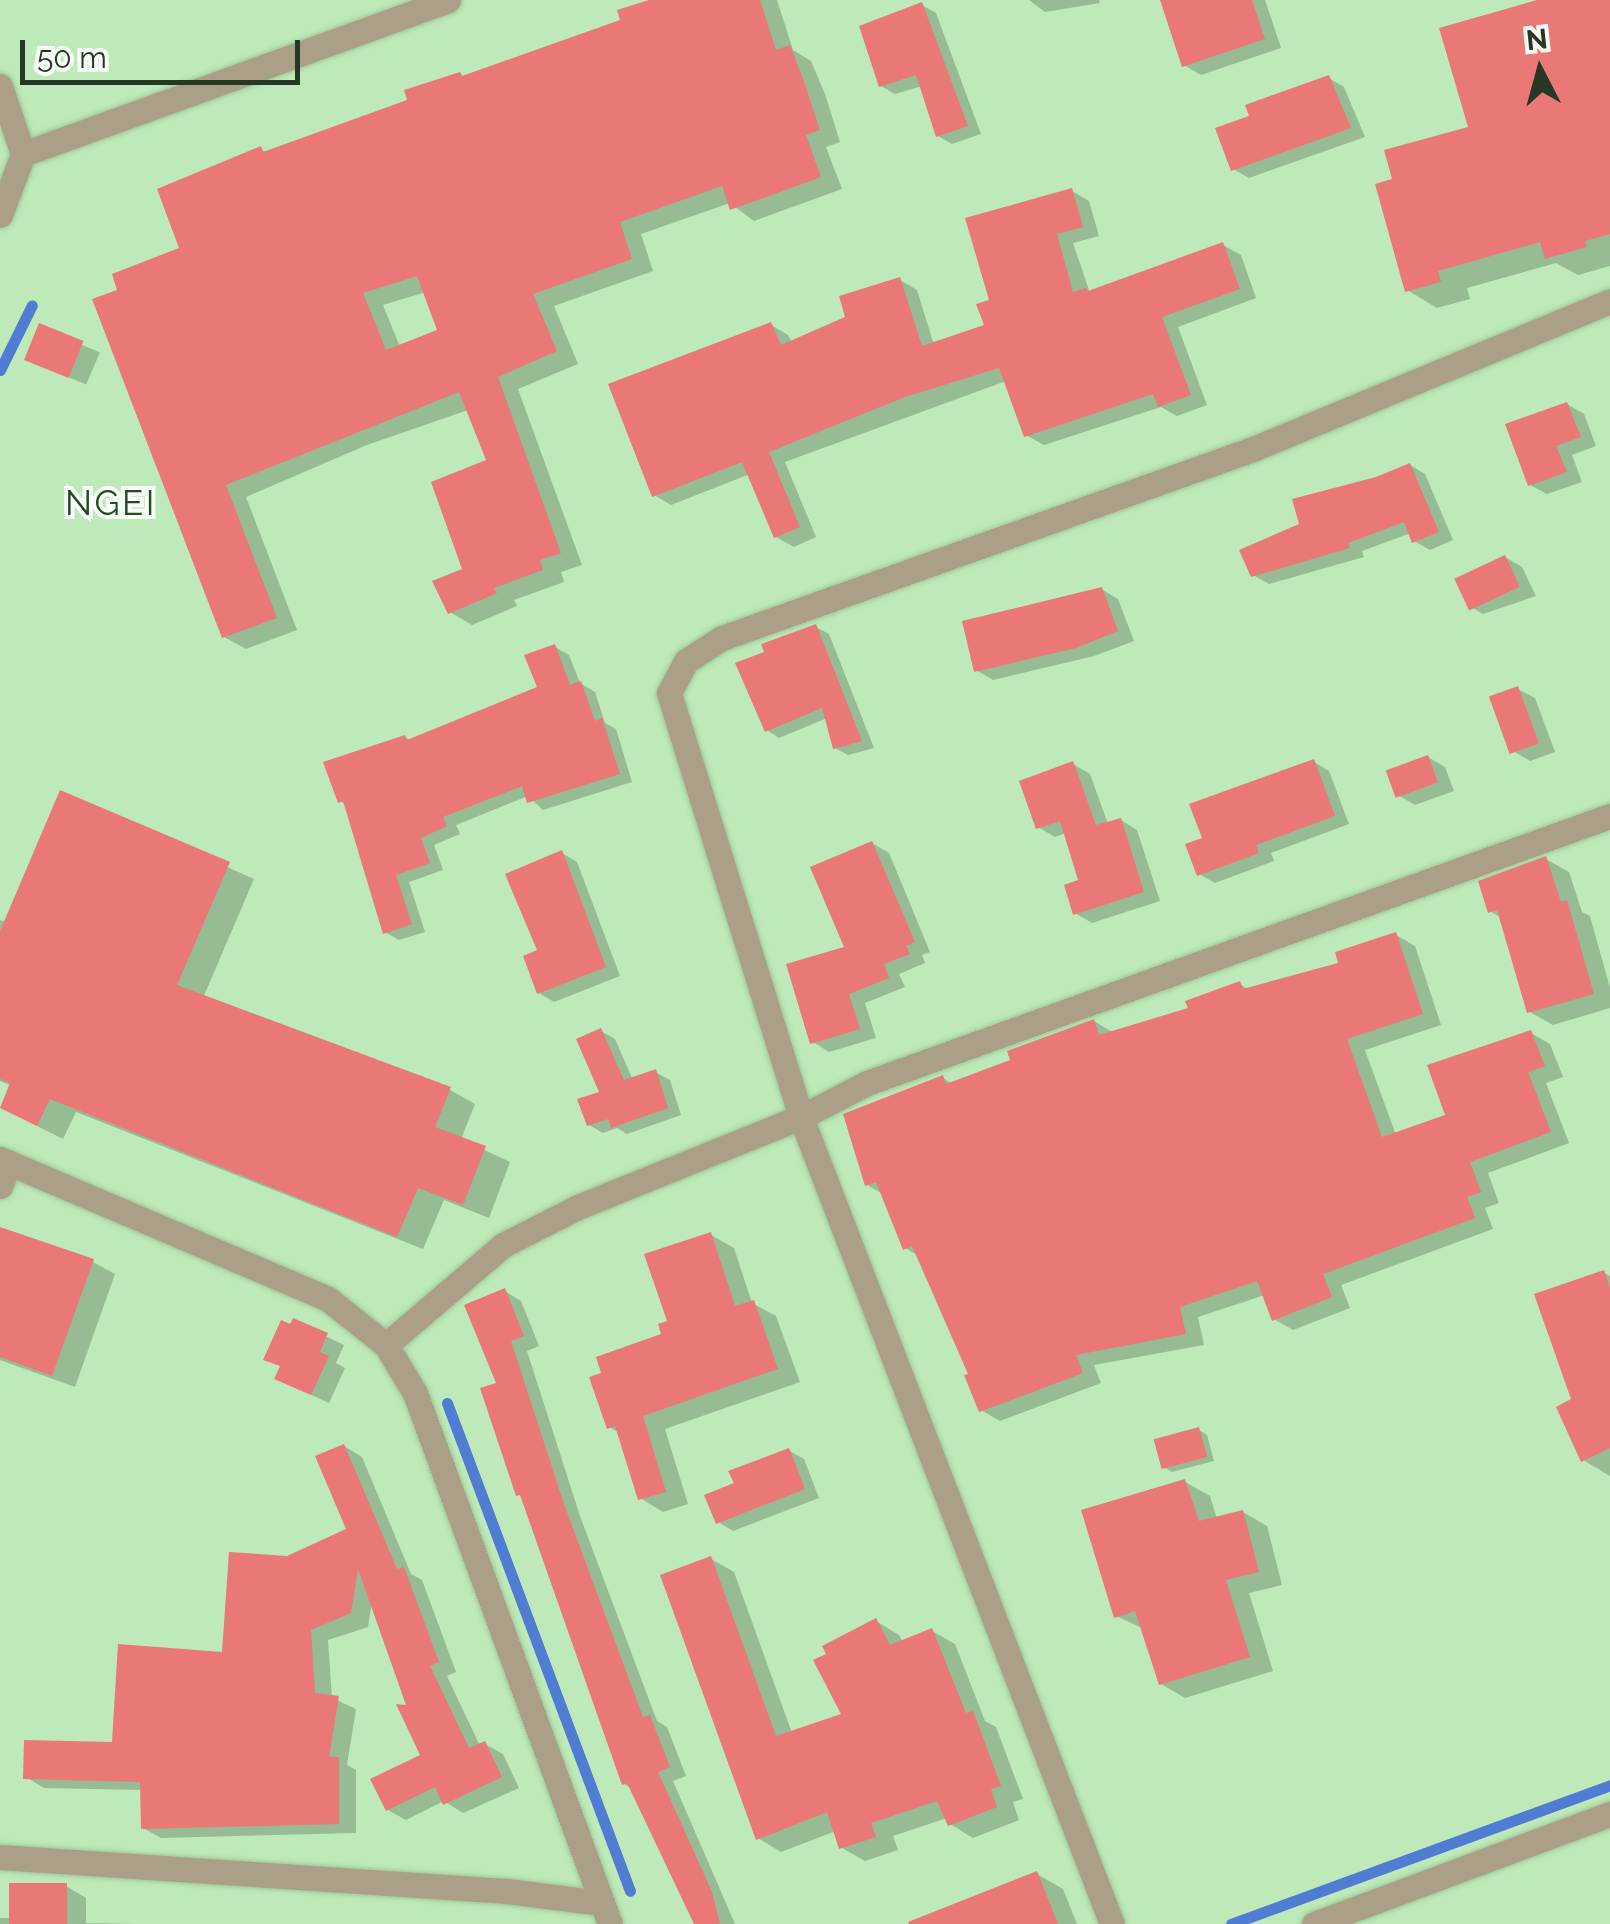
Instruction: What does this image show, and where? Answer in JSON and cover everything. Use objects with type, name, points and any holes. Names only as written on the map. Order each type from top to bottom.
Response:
[{"type":"street","points":[[23,154],[448,0]]},
{"type":"street","points":[[0,86],[23,154],[0,215]]},
{"type":"street","points":[[1112,1924],[801,1118],[671,713],[669,693],[686,661],[722,638],[1252,449],[1610,301]]},
{"type":"street","points":[[386,1345],[503,1245],[540,1224],[801,1118],[867,1083],[1610,816]]},
{"type":"street","points":[[3,1169],[328,1300],[386,1345],[416,1392],[606,1914]]},
{"type":"street","points":[[1314,1924],[1610,1814]]},
{"type":"street","points":[[0,1857],[507,1891],[606,1914]]},
{"type":"building","points":[[649,0],[760,0],[776,50],[790,45],[803,79],[820,130],[806,135],[821,177],[730,210],[722,186],[620,222],[632,259],[533,294],[557,351],[498,377],[561,553],[540,560],[543,570],[494,588],[497,593],[448,614],[432,581],[462,569],[431,482],[486,460],[459,392],[226,485],[277,618],[222,638],[92,299],[117,290],[112,274],[179,248],[157,189],[261,146],[263,152],[407,100],[404,90],[460,72],[462,76],[620,20],[617,10]],"holes":[[[417,276],[437,330],[386,350],[363,293]]]},
{"type":"building","points":[[1160,0],[1252,0],[1265,39],[1182,67]]},
{"type":"building","points":[[1537,0],[1610,0],[1610,234],[1585,241],[1587,247],[1545,259],[1540,242],[1438,271],[1441,282],[1405,292],[1375,184],[1392,179],[1384,150],[1468,127],[1439,28]]},
{"type":"building","points":[[922,2],[968,126],[936,137],[916,75],[879,87],[859,26]]},
{"type":"building","points":[[1329,75],[1351,128],[1231,171],[1215,128],[1249,116],[1245,105]]},
{"type":"building","points":[[1072,188],[1083,227],[1057,234],[1073,292],[1086,288],[1088,291],[1223,242],[1240,289],[1162,317],[1191,395],[1158,407],[1153,394],[1024,437],[999,368],[905,397],[769,452],[800,527],[774,538],[742,462],[652,497],[608,384],[771,322],[781,345],[845,317],[839,296],[900,277],[922,346],[984,325],[976,304],[989,300],[965,218]]},
{"type":"building","points":[[39,323],[84,341],[69,378],[24,360]]},
{"type":"building","points":[[1567,402],[1581,437],[1556,446],[1567,472],[1528,486],[1505,424]]},
{"type":"building","points":[[1410,463],[1439,532],[1412,543],[1404,522],[1348,543],[1350,548],[1251,577],[1239,550],[1299,524],[1292,499],[1376,477]]},
{"type":"building","points":[[1505,555],[1520,587],[1469,610],[1454,579]]},
{"type":"building","points":[[1102,587],[1118,631],[1076,648],[974,672],[962,621]]},
{"type":"building","points":[[816,624],[862,741],[833,749],[822,708],[765,732],[735,663],[764,652],[761,644]]},
{"type":"building","points":[[555,644],[570,685],[581,681],[595,721],[602,718],[620,774],[527,803],[522,786],[443,817],[447,826],[421,838],[430,863],[396,875],[412,924],[383,934],[343,801],[338,803],[323,762],[405,735],[407,740],[537,687],[524,655]]},
{"type":"building","points":[[1518,686],[1539,743],[1510,754],[1489,697]]},
{"type":"building","points":[[1428,755],[1438,782],[1396,798],[1386,770]]},
{"type":"building","points":[[1314,759],[1335,816],[1256,845],[1259,853],[1197,876],[1185,844],[1202,838],[1189,804]]},
{"type":"building","points":[[1073,761],[1096,825],[1121,818],[1144,892],[1073,915],[1064,885],[1078,880],[1060,821],[1036,829],[1019,781]]},
{"type":"building","points":[[60,790],[230,862],[177,985],[451,1087],[435,1127],[486,1146],[463,1205],[418,1188],[397,1237],[50,1099],[37,1126],[0,1108],[10,1083],[0,1079],[0,931]]},
{"type":"building","points":[[872,841],[915,942],[906,946],[910,954],[884,964],[889,978],[849,994],[860,1029],[810,1044],[786,964],[844,947],[810,867]]},
{"type":"building","points":[[562,850],[606,967],[537,994],[523,956],[537,950],[505,874]]},
{"type":"building","points":[[1546,856],[1561,902],[1567,900],[1594,994],[1527,1013],[1497,910],[1488,913],[1478,881]]},
{"type":"building","points":[[1396,932],[1423,1014],[1347,1039],[1382,1137],[1445,1115],[1427,1065],[1531,1030],[1545,1066],[1528,1072],[1551,1132],[1470,1162],[1481,1192],[1467,1197],[1475,1218],[1323,1274],[1332,1297],[1272,1321],[1257,1281],[1180,1307],[1186,1334],[1076,1355],[1083,1373],[979,1412],[964,1375],[968,1374],[912,1246],[903,1250],[876,1182],[865,1186],[843,1114],[943,1075],[946,1084],[1010,1060],[1007,1051],[1094,1019],[1099,1035],[1188,1008],[1185,1001],[1240,981],[1243,989],[1338,963],[1335,952]]},
{"type":"building","points":[[601,1028],[624,1080],[656,1069],[668,1108],[611,1128],[608,1119],[587,1126],[577,1099],[599,1092],[576,1039]]},
{"type":"building","points":[[0,1227],[94,1259],[52,1376],[0,1357]]},
{"type":"building","points":[[711,1232],[735,1306],[754,1300],[778,1369],[643,1416],[666,1492],[638,1500],[615,1426],[607,1429],[589,1377],[601,1373],[596,1357],[661,1334],[658,1324],[667,1321],[644,1254]]},
{"type":"building","points":[[1604,1270],[1610,1288],[1610,1448],[1581,1462],[1556,1407],[1571,1399],[1534,1294]]},
{"type":"building","points":[[505,1288],[524,1336],[511,1341],[564,1504],[643,1717],[650,1715],[670,1767],[658,1772],[712,1892],[720,1924],[694,1924],[627,1783],[622,1785],[520,1495],[516,1496],[480,1388],[496,1383],[464,1305]]},
{"type":"building","points":[[293,1318],[328,1333],[320,1352],[329,1356],[311,1395],[274,1379],[280,1366],[263,1360],[281,1320],[290,1324]]},
{"type":"building","points":[[1199,1427],[1207,1457],[1162,1469],[1154,1439]]},
{"type":"building","points":[[344,1444],[397,1569],[404,1567],[439,1662],[430,1666],[469,1748],[485,1741],[502,1777],[443,1805],[435,1787],[386,1811],[370,1779],[420,1755],[396,1704],[406,1705],[358,1569],[351,1613],[311,1630],[315,1693],[339,1696],[329,1757],[339,1757],[339,1824],[141,1829],[140,1782],[23,1779],[24,1740],[112,1742],[118,1644],[222,1652],[229,1552],[287,1556],[346,1529],[315,1456]]},
{"type":"building","points":[[789,1448],[805,1489],[716,1524],[704,1495],[734,1483],[728,1471]]},
{"type":"building","points":[[1185,1479],[1199,1521],[1243,1510],[1259,1572],[1226,1580],[1250,1657],[1159,1685],[1135,1611],[1114,1618],[1081,1510]]},
{"type":"building","points":[[711,1556],[776,1736],[841,1714],[813,1660],[826,1654],[822,1646],[876,1618],[890,1645],[932,1628],[966,1713],[973,1711],[1001,1786],[991,1789],[997,1807],[948,1826],[937,1801],[871,1823],[876,1837],[839,1849],[827,1812],[756,1840],[660,1575]]},
{"type":"building","points":[[1037,1871],[1058,1924],[908,1922]]},
{"type":"building","points":[[9,1883],[67,1883],[67,1924],[9,1924]]},
{"type":"waterway","points":[[0,370],[32,305]]},
{"type":"waterway","points":[[447,1403],[630,1891]]},
{"type":"waterway","points":[[1231,1924],[1610,1785]]},
{"type":"district","name":"NGEI","points":[[111,503]]}]
